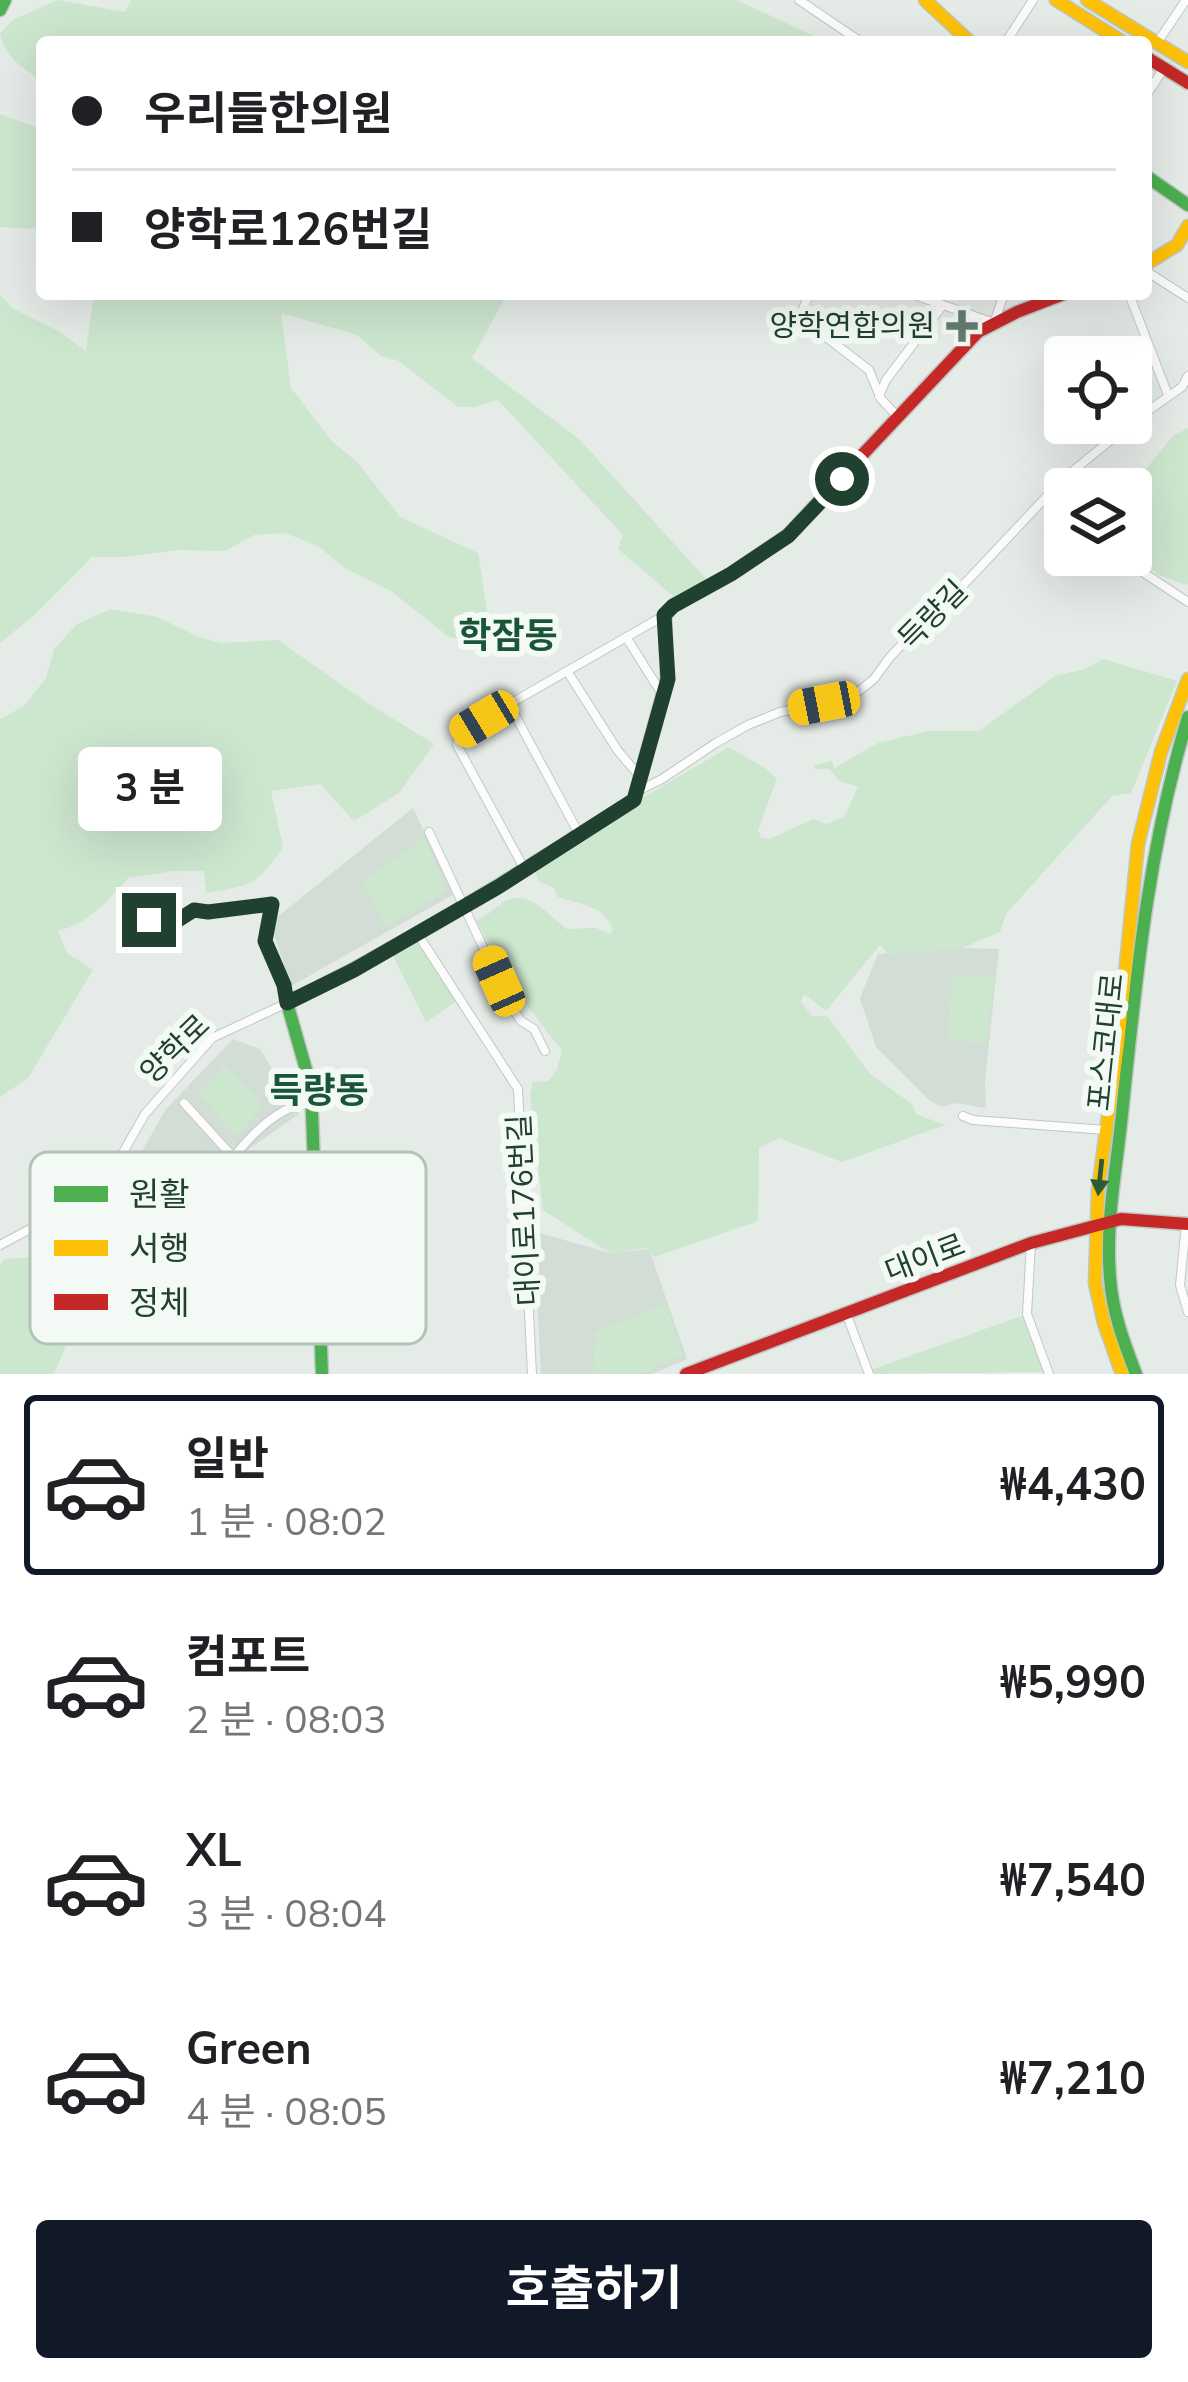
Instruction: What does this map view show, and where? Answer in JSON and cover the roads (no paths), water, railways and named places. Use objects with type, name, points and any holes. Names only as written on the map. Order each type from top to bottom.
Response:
[{"type":"street","points":[[0,10],[5,0]]},
{"type":"street","points":[[799,0],[852,36]]},
{"type":"street","points":[[926,0],[964,36]]},
{"type":"street","points":[[1010,36],[1034,0]]},
{"type":"street","points":[[1056,0],[1113,36]]},
{"type":"street","points":[[1088,0],[1146,36]]},
{"type":"street","points":[[1157,43],[1186,0]]},
{"type":"street","points":[[1152,40],[1188,62]]},
{"type":"street","points":[[1152,60],[1188,83]]},
{"type":"street","points":[[1152,87],[1164,68]]},
{"type":"street","points":[[1152,180],[1188,206]]},
{"type":"street","points":[[1152,263],[1177,245],[1188,226]]},
{"type":"street","points":[[1152,271],[1188,298]]},
{"type":"street","points":[[807,300],[803,320],[869,370],[879,396],[897,416]]},
{"type":"street","points":[[926,300],[994,323]]},
{"type":"street","points":[[994,323],[1002,300]]},
{"type":"street","points":[[525,870],[457,745],[459,734],[664,615],[788,536],[978,332],[1050,300]]},
{"type":"street","points":[[1131,300],[1168,395]]},
{"type":"street","points":[[879,396],[942,307]]},
{"type":"street","name":"득량길","points":[[1076,468],[1187,380]]},
{"type":"street","name":"득량길","points":[[640,785],[662,779],[748,725],[859,691],[1044,499]]},
{"type":"street","points":[[1149,576],[1188,602]]},
{"type":"street","points":[[640,785],[668,679],[664,615]]},
{"type":"street","points":[[626,637],[663,695]]},
{"type":"street","points":[[567,671],[640,785]]},
{"type":"street","name":"포스코대로","points":[[1136,1374],[1110,1289],[1119,1083],[1154,843],[1188,680]]},
{"type":"street","points":[[508,704],[579,834]]},
{"type":"street","name":"포스코대로","points":[[1172,742],[1188,717]]},
{"type":"street","name":"양학로","points":[[126,1152],[145,1114],[212,1038],[354,970],[525,870],[634,800],[640,785]]},
{"type":"street","points":[[429,832],[510,1005],[534,1029],[545,1052]]},
{"type":"street","points":[[134,910],[149,920],[175,922],[194,910],[272,904],[265,941],[284,985],[311,1088],[313,1152]]},
{"type":"street","name":"대이로176번길","points":[[417,933],[518,1089],[532,1374]]},
{"type":"street","name":"포스코대로","points":[[1119,1083],[1106,1130],[1095,1225],[1095,1283],[1122,1374]]},
{"type":"street","points":[[184,1102],[229,1152]]},
{"type":"street","points":[[239,1152],[285,1109],[311,1103]]},
{"type":"street","name":"포스코대로","points":[[963,1116],[1106,1130]]},
{"type":"street","name":"대이로","points":[[690,1373],[1031,1243],[1127,1219],[1187,1224]]},
{"type":"street","points":[[1187,1224],[1180,1285],[1188,1312]]},
{"type":"street","name":"양학로","points":[[0,1245],[30,1229]]},
{"type":"street","points":[[1031,1243],[1028,1314],[1049,1374]]},
{"type":"street","points":[[846,1313],[869,1374]]},
{"type":"street","points":[[321,1344],[322,1374]]},
{"type":"place","name":"양학연합의원","points":[[962,326]]},
{"type":"district","name":"학잠동","points":[[508,635]]},
{"type":"district","name":"득량동","points":[[319,1090]]}]
